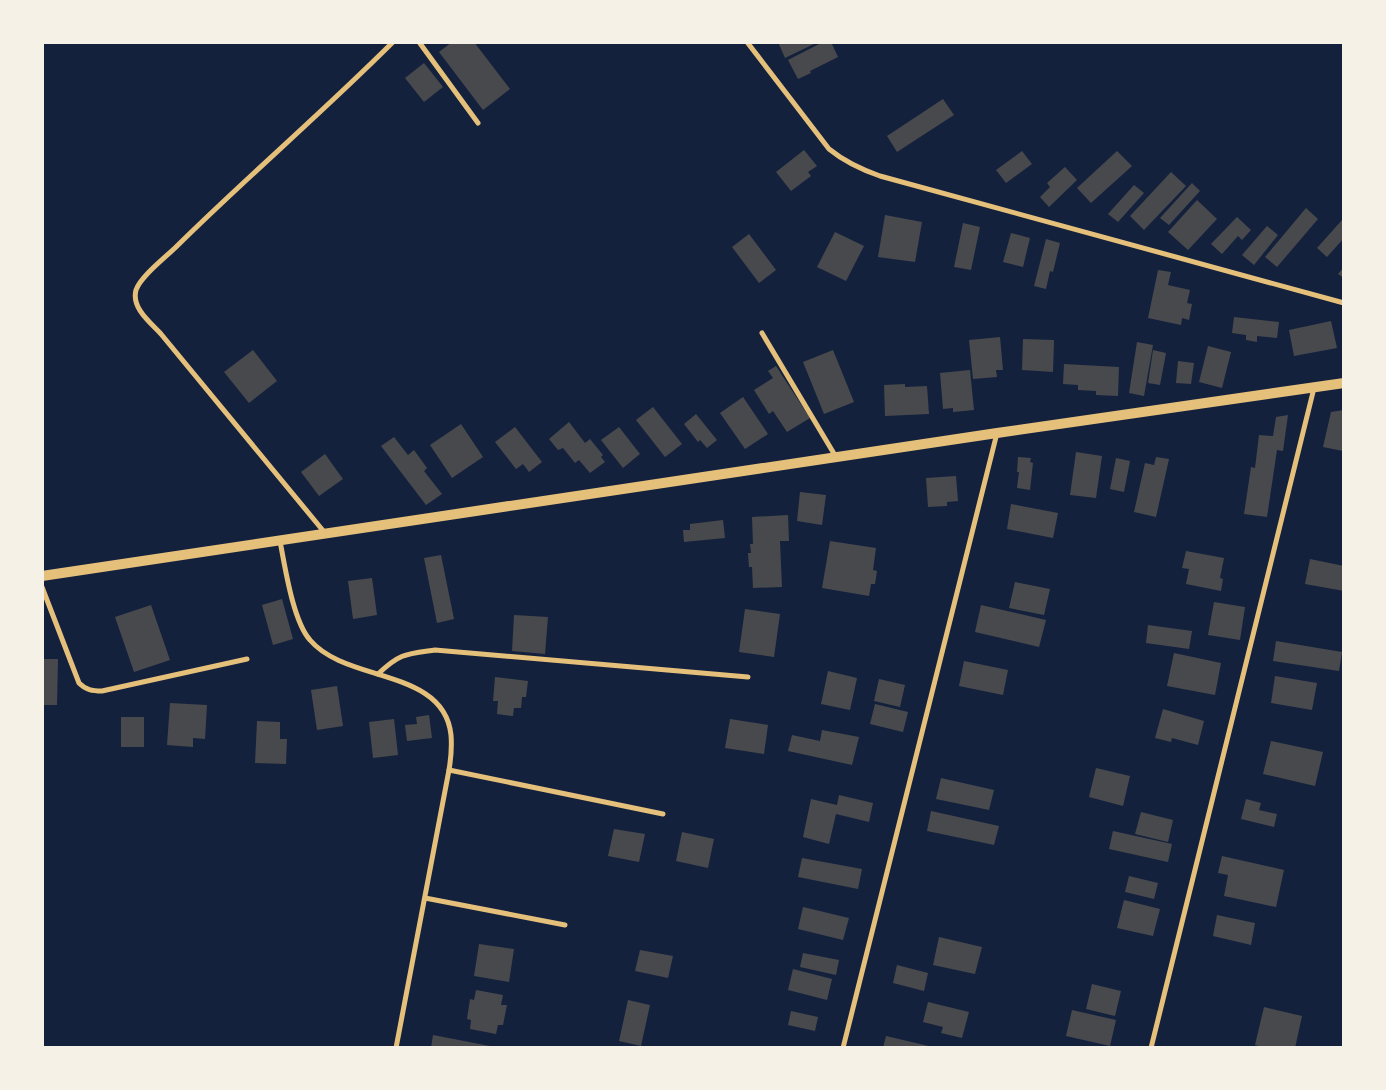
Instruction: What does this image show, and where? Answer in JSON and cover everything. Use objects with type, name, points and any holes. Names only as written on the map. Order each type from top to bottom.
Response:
[{"type":"main road","points":[[42,576],[1344,383]]},
{"type":"street","points":[[326,534],[162,334],[143,314],[136,303],[136,290],[144,278],[196,227],[304,129],[393,42]]},
{"type":"street","points":[[419,42],[478,123]]},
{"type":"street","points":[[747,42],[829,148],[843,160],[860,169],[1344,303]]},
{"type":"street","points":[[762,333],[836,457]]},
{"type":"street","points":[[1151,1048],[1314,388]]},
{"type":"street","points":[[843,1048],[997,433]]},
{"type":"street","points":[[280,541],[299,620],[308,639],[325,654],[352,667],[378,674],[429,695],[440,706],[451,734],[449,770],[396,1048]]},
{"type":"street","points":[[42,587],[79,683],[84,688],[92,691],[102,691],[247,659]]},
{"type":"street","points":[[378,674],[394,659],[411,653],[435,650],[748,677]]},
{"type":"street","points":[[449,770],[663,814]]},
{"type":"street","points":[[425,898],[564,925]]},
{"type":"building","points":[[452,42],[474,42],[510,89],[483,110],[439,52]]},
{"type":"building","points":[[778,42],[818,42],[785,58]]},
{"type":"building","points":[[823,42],[831,42],[838,57],[798,79],[788,60]]},
{"type":"building","points":[[424,63],[443,87],[424,102],[405,78]]},
{"type":"building","points":[[943,99],[954,115],[897,152],[887,136]]},
{"type":"building","points":[[804,150],[817,166],[808,172],[811,176],[791,191],[776,172]]},
{"type":"building","points":[[1022,151],[1032,164],[1006,183],[996,170]]},
{"type":"building","points":[[1117,151],[1132,166],[1091,203],[1077,188]]},
{"type":"building","points":[[1065,167],[1077,180],[1049,207],[1040,197],[1050,187],[1047,183]]},
{"type":"building","points":[[1171,172],[1186,186],[1144,230],[1130,216]]},
{"type":"building","points":[[1192,183],[1200,191],[1169,225],[1160,218]]},
{"type":"building","points":[[1134,185],[1144,193],[1118,222],[1108,214]]},
{"type":"building","points":[[1197,200],[1217,219],[1188,250],[1168,232]]},
{"type":"building","points":[[1306,208],[1318,219],[1277,267],[1265,257]]},
{"type":"building","points":[[885,215],[922,222],[915,262],[878,257]]},
{"type":"building","points":[[1237,217],[1251,230],[1242,240],[1238,236],[1222,254],[1211,244]]},
{"type":"building","points":[[1342,220],[1344,238],[1327,257],[1317,248]]},
{"type":"building","points":[[963,223],[980,227],[971,270],[954,267]]},
{"type":"building","points":[[1267,226],[1278,235],[1254,265],[1242,255]]},
{"type":"building","points":[[835,232],[864,246],[846,281],[817,267]]},
{"type":"building","points":[[1011,233],[1030,238],[1023,267],[1003,262]]},
{"type":"building","points":[[749,234],[776,270],[759,283],[732,247]]},
{"type":"building","points":[[1046,239],[1060,243],[1053,272],[1050,271],[1046,289],[1034,286]]},
{"type":"building","points":[[1344,267],[1344,278],[1338,274]]},
{"type":"building","points":[[1158,270],[1171,272],[1168,285],[1190,290],[1187,303],[1192,304],[1189,320],[1182,318],[1181,325],[1148,318]]},
{"type":"building","points":[[1234,317],[1279,322],[1277,338],[1257,336],[1257,342],[1246,340],[1246,335],[1232,333]]},
{"type":"building","points":[[1331,321],[1337,348],[1294,356],[1289,330]]},
{"type":"building","points":[[1000,337],[1003,370],[996,370],[997,377],[973,379],[969,340]]},
{"type":"building","points":[[1023,339],[1054,340],[1053,372],[1022,370]]},
{"type":"building","points":[[1137,342],[1153,345],[1144,396],[1129,393]]},
{"type":"building","points":[[1208,346],[1231,352],[1222,388],[1199,382]]},
{"type":"building","points":[[253,350],[277,381],[249,403],[224,372]]},
{"type":"building","points":[[833,350],[854,402],[824,414],[803,362]]},
{"type":"building","points":[[1153,350],[1166,353],[1160,385],[1148,383]]},
{"type":"building","points":[[1178,361],[1194,363],[1191,384],[1176,383]]},
{"type":"building","points":[[1064,364],[1119,367],[1118,396],[1096,395],[1096,391],[1078,390],[1078,385],[1063,384]]},
{"type":"building","points":[[776,366],[810,418],[787,432],[773,411],[769,414],[754,390],[773,378],[768,371]]},
{"type":"building","points":[[970,370],[974,410],[953,412],[953,408],[943,409],[940,373]]},
{"type":"building","points":[[905,384],[905,387],[927,386],[929,414],[885,416],[884,385]]},
{"type":"building","points":[[743,397],[768,434],[745,449],[720,413]]},
{"type":"building","points":[[653,407],[682,444],[665,457],[636,420]]},
{"type":"building","points":[[1344,410],[1343,451],[1323,447],[1331,412]]},
{"type":"building","points":[[696,414],[717,440],[707,448],[700,440],[698,442],[684,424]]},
{"type":"building","points":[[1288,415],[1283,451],[1277,450],[1267,517],[1244,514],[1251,467],[1255,468],[1259,435],[1273,436],[1276,417]]},
{"type":"building","points":[[569,422],[585,443],[590,439],[603,455],[601,457],[605,462],[590,473],[579,460],[575,463],[563,448],[558,450],[549,439]]},
{"type":"building","points":[[461,424],[483,457],[452,478],[430,445]]},
{"type":"building","points":[[515,427],[542,462],[529,472],[523,464],[516,469],[495,442]]},
{"type":"building","points":[[619,427],[640,454],[623,468],[601,440]]},
{"type":"building","points":[[394,437],[408,455],[414,450],[427,468],[424,471],[442,494],[426,505],[381,446]]},
{"type":"building","points":[[1076,452],[1102,456],[1096,498],[1070,495]]},
{"type":"building","points":[[325,454],[343,479],[319,496],[301,472]]},
{"type":"building","points":[[1018,457],[1031,458],[1030,462],[1033,463],[1030,490],[1017,488]]},
{"type":"building","points":[[1156,457],[1169,459],[1156,517],[1134,512],[1145,463],[1154,465]]},
{"type":"building","points":[[1116,458],[1130,461],[1124,492],[1110,489]]},
{"type":"building","points":[[956,476],[958,501],[947,502],[947,506],[928,507],[926,478]]},
{"type":"building","points":[[800,492],[826,495],[822,525],[797,521]]},
{"type":"building","points":[[1011,504],[1058,513],[1053,538],[1007,529]]},
{"type":"building","points":[[788,515],[789,541],[780,541],[782,587],[753,588],[752,567],[749,567],[748,553],[751,553],[750,544],[753,544],[752,517]]},
{"type":"building","points":[[723,520],[725,538],[684,542],[683,530],[690,530],[690,524]]},
{"type":"building","points":[[830,541],[876,548],[873,570],[877,571],[875,584],[871,584],[869,596],[822,588]]},
{"type":"building","points":[[1186,551],[1224,558],[1220,578],[1223,579],[1221,591],[1186,584],[1189,569],[1182,568]]},
{"type":"building","points":[[441,555],[454,619],[437,623],[424,558]]},
{"type":"building","points":[[1310,559],[1344,566],[1344,591],[1305,584]]},
{"type":"building","points":[[372,578],[377,615],[353,619],[348,581]]},
{"type":"building","points":[[1015,582],[1050,589],[1044,615],[1009,608]]},
{"type":"building","points":[[282,599],[293,639],[273,645],[262,605]]},
{"type":"building","points":[[1214,602],[1245,607],[1240,640],[1208,635]]},
{"type":"building","points":[[151,605],[170,660],[134,672],[115,617]]},
{"type":"building","points":[[981,605],[1046,620],[1039,647],[975,632]]},
{"type":"building","points":[[745,609],[780,614],[774,657],[739,652]]},
{"type":"building","points":[[514,615],[548,617],[545,654],[512,651]]},
{"type":"building","points":[[1148,625],[1192,631],[1189,649],[1146,643]]},
{"type":"building","points":[[1276,641],[1342,652],[1339,671],[1273,661]]},
{"type":"building","points":[[1174,653],[1221,663],[1215,695],[1167,686]]},
{"type":"building","points":[[43,659],[58,659],[57,705],[42,705]]},
{"type":"building","points":[[964,661],[1008,670],[1003,695],[959,686]]},
{"type":"building","points":[[828,671],[857,678],[850,710],[821,704]]},
{"type":"building","points":[[1275,676],[1317,683],[1312,710],[1271,703]]},
{"type":"building","points":[[495,677],[528,681],[526,697],[522,697],[521,708],[514,708],[513,716],[497,714],[498,701],[493,701]]},
{"type":"building","points":[[879,679],[905,685],[900,707],[874,701]]},
{"type":"building","points":[[337,686],[343,726],[317,730],[311,690]]},
{"type":"building","points":[[170,703],[207,705],[205,739],[193,738],[193,747],[167,745]]},
{"type":"building","points":[[875,704],[908,712],[903,732],[870,724]]},
{"type":"building","points":[[1163,709],[1204,721],[1198,745],[1172,738],[1171,742],[1155,738]]},
{"type":"building","points":[[429,715],[432,738],[407,741],[405,725],[417,724],[416,717]]},
{"type":"building","points":[[121,717],[144,717],[144,747],[121,747]]},
{"type":"building","points":[[394,719],[398,755],[373,758],[369,722]]},
{"type":"building","points":[[730,719],[768,725],[764,754],[725,748]]},
{"type":"building","points":[[257,721],[280,722],[280,739],[287,739],[286,764],[255,763]]},
{"type":"building","points":[[822,730],[859,737],[852,765],[788,751],[792,735],[820,741]]},
{"type":"building","points":[[1271,741],[1323,752],[1315,786],[1263,774]]},
{"type":"building","points":[[1096,768],[1130,776],[1123,806],[1089,797]]},
{"type":"building","points":[[941,778],[994,790],[989,810],[936,799]]},
{"type":"building","points":[[839,795],[873,803],[869,822],[836,814],[829,844],[803,837],[811,799],[837,805]]},
{"type":"building","points":[[1246,799],[1261,803],[1259,810],[1277,814],[1274,827],[1241,819]]},
{"type":"building","points":[[931,811],[999,826],[994,845],[927,831]]},
{"type":"building","points":[[1141,812],[1173,820],[1168,842],[1135,834]]},
{"type":"building","points":[[614,829],[645,834],[639,862],[608,856]]},
{"type":"building","points":[[1113,831],[1172,844],[1168,862],[1109,849]]},
{"type":"building","points":[[682,832],[714,839],[708,868],[676,861]]},
{"type":"building","points":[[1222,856],[1284,870],[1276,907],[1224,896],[1228,875],[1218,873]]},
{"type":"building","points":[[802,858],[862,869],[858,889],[798,877]]},
{"type":"building","points":[[1129,876],[1158,883],[1154,899],[1125,892]]},
{"type":"building","points":[[1124,900],[1160,909],[1153,936],[1117,928]]},
{"type":"building","points":[[803,907],[849,918],[843,940],[798,929]]},
{"type":"building","points":[[1217,915],[1255,923],[1251,945],[1213,936]]},
{"type":"building","points":[[939,937],[982,947],[975,974],[933,965]]},
{"type":"building","points":[[479,944],[514,949],[509,982],[474,976]]},
{"type":"building","points":[[640,950],[673,956],[668,978],[635,971]]},
{"type":"building","points":[[803,953],[839,960],[836,975],[800,967]]},
{"type":"building","points":[[897,965],[928,973],[924,991],[893,983]]},
{"type":"building","points":[[793,969],[832,979],[827,1000],[788,990]]},
{"type":"building","points":[[1092,984],[1121,991],[1115,1016],[1086,1009]]},
{"type":"building","points":[[476,990],[503,995],[501,1005],[507,1005],[503,1025],[498,1025],[496,1034],[470,1029],[471,1020],[467,1019],[470,999],[474,1000]]},
{"type":"building","points":[[628,1000],[650,1005],[641,1046],[619,1041]]},
{"type":"building","points":[[928,1002],[969,1012],[962,1038],[941,1033],[943,1027],[923,1022]]},
{"type":"building","points":[[1264,1007],[1302,1016],[1295,1048],[1266,1048],[1255,1045]]},
{"type":"building","points":[[1072,1010],[1116,1020],[1110,1046],[1066,1036]]},
{"type":"building","points":[[791,1011],[818,1017],[815,1031],[788,1025]]},
{"type":"building","points":[[433,1035],[495,1047],[495,1048],[431,1048]]},
{"type":"building","points":[[886,1036],[933,1047],[933,1048],[883,1048]]}]
